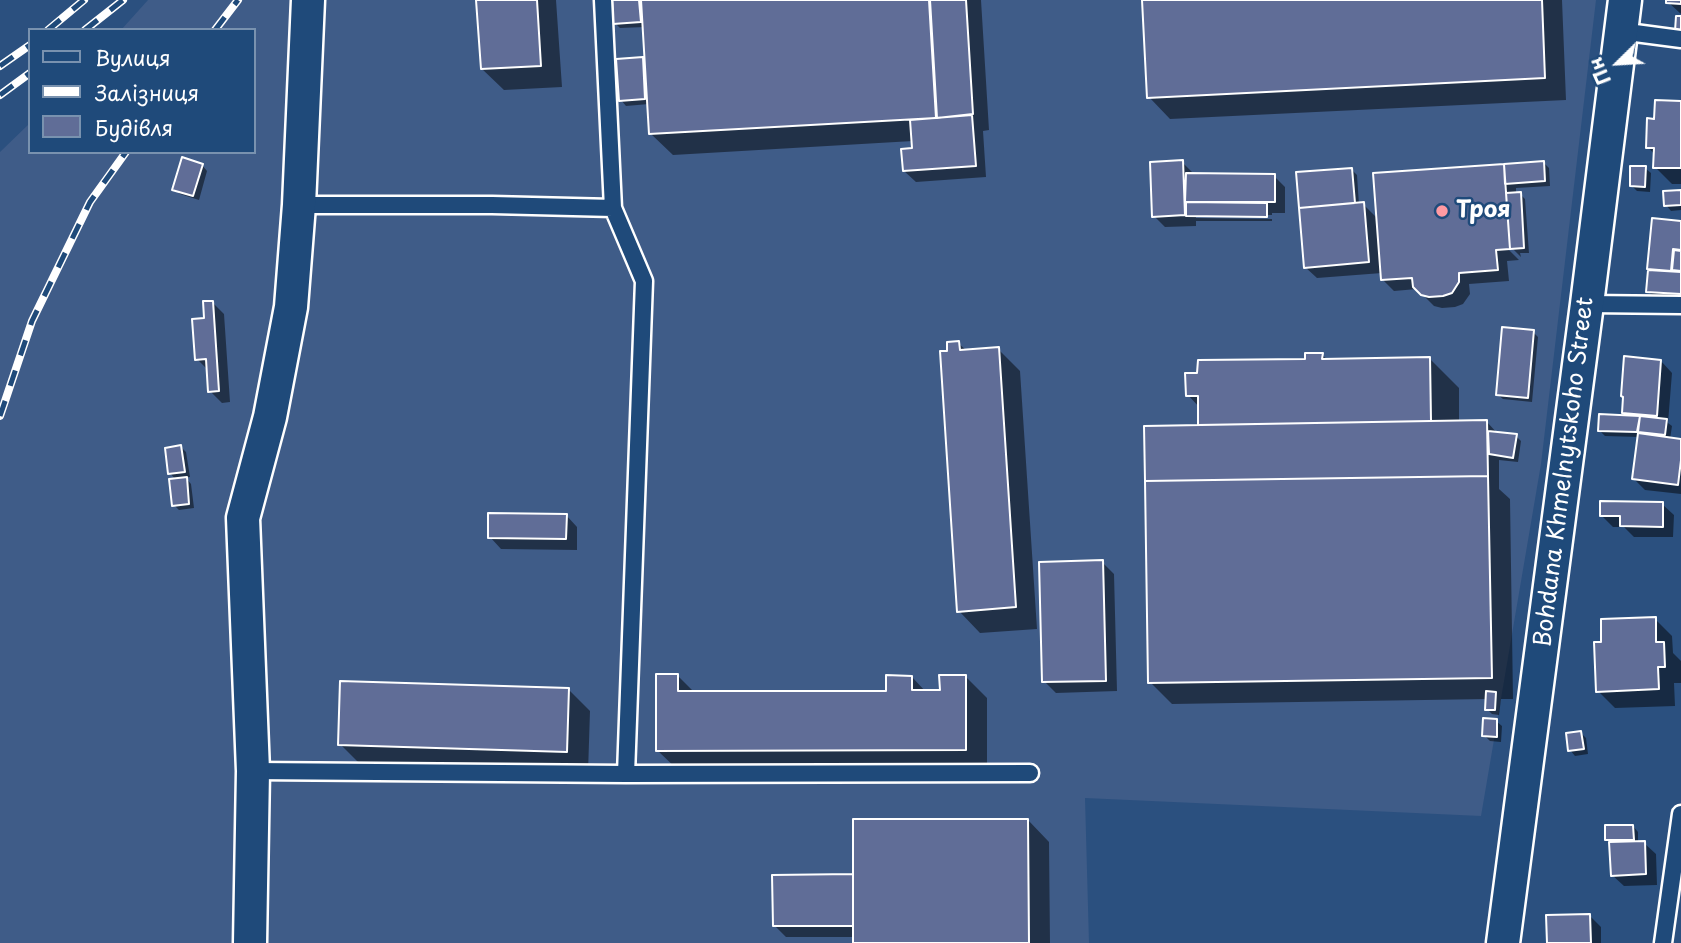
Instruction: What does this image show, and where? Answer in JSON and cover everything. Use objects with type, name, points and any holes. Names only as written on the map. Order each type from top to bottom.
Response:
[{"type":"street","points":[[250,943],[253,771],[243,518],[270,417],[291,307],[299,205],[308,0]]},
{"type":"street","name":"Bohdana Khmelnytskoho Street","points":[[1503,943],[1622,15]]},
{"type":"lane","points":[[603,0],[613,208],[644,281],[625,774]]},
{"type":"lane","points":[[1622,15],[1681,39]]},
{"type":"lane","points":[[299,205],[613,208]]},
{"type":"lane","points":[[1587,304],[1681,305]]},
{"type":"lane","points":[[253,771],[1030,773]]},
{"type":"lane","points":[[1663,943],[1681,814]]},
{"type":"shaded area","points":[[148,0],[1596,0],[1541,464],[1481,816],[1085,798],[1089,943],[0,943],[0,152],[28,125],[28,154],[256,154],[256,28],[123,28]]},
{"type":"building","points":[[476,0],[537,0],[541,66],[481,69]]},
{"type":"building","points":[[612,0],[639,0],[641,22],[613,24]]},
{"type":"building","points":[[641,0],[929,0],[936,118],[649,134]]},
{"type":"building","points":[[930,0],[966,0],[973,114],[937,118]]},
{"type":"building","points":[[1142,0],[1542,0],[1545,78],[1147,98]]},
{"type":"building","points":[[1666,0],[1681,0],[1681,4],[1666,3]]},
{"type":"building","points":[[1676,16],[1681,16],[1681,32],[1675,31]]},
{"type":"building","points":[[643,57],[645,99],[619,101],[616,59]]},
{"type":"building","points":[[1655,100],[1681,101],[1681,168],[1653,168],[1654,148],[1646,148],[1647,118],[1654,119]]},
{"type":"building","points":[[972,115],[976,166],[903,171],[901,149],[912,148],[910,120]]},
{"type":"building","points":[[182,157],[203,164],[193,196],[172,190]]},
{"type":"building","points":[[1183,160],[1185,215],[1152,217],[1150,162]]},
{"type":"building","points":[[1544,161],[1545,181],[1505,184],[1504,164]]},
{"type":"building","name":"Троя","points":[[1504,164],[1510,249],[1496,250],[1498,270],[1459,273],[1459,282],[1452,293],[1443,296],[1421,295],[1413,287],[1412,278],[1381,280],[1373,173]]},
{"type":"building","points":[[1630,166],[1646,166],[1645,187],[1630,186]]},
{"type":"building","points":[[1352,168],[1355,203],[1299,208],[1296,172]]},
{"type":"building","points":[[1186,173],[1275,174],[1275,202],[1185,202]]},
{"type":"building","points":[[1681,190],[1681,205],[1664,206],[1663,191]]},
{"type":"building","points":[[1521,192],[1524,248],[1510,249],[1506,193]]},
{"type":"building","points":[[1186,202],[1267,203],[1267,217],[1186,216]]},
{"type":"building","points":[[1364,202],[1369,262],[1304,268],[1299,208]]},
{"type":"building","points":[[1652,218],[1681,221],[1681,250],[1673,249],[1671,271],[1647,269]]},
{"type":"building","points":[[1674,250],[1681,251],[1681,271],[1672,270]]},
{"type":"building","points":[[1648,270],[1681,272],[1681,294],[1646,292]]},
{"type":"building","points":[[203,301],[213,301],[219,391],[208,392],[206,359],[195,360],[192,319],[204,318]]},
{"type":"building","points":[[1502,327],[1534,330],[1528,398],[1496,395]]},
{"type":"building","points":[[959,341],[960,350],[999,347],[1016,607],[957,612],[940,351],[947,351],[947,342]]},
{"type":"building","points":[[1305,353],[1323,353],[1322,359],[1430,357],[1431,421],[1198,425],[1198,396],[1186,396],[1185,373],[1197,373],[1198,360],[1305,359]]},
{"type":"building","points":[[1624,356],[1661,360],[1657,416],[1622,413]]},
{"type":"building","points":[[1599,414],[1640,416],[1637,432],[1598,431]]},
{"type":"building","points":[[1640,416],[1667,419],[1665,435],[1638,432]]},
{"type":"building","points":[[1487,420],[1488,476],[1145,481],[1144,426]]},
{"type":"building","points":[[1488,431],[1517,434],[1513,458],[1489,454]]},
{"type":"building","points":[[1638,433],[1681,439],[1678,485],[1632,479]]},
{"type":"building","points":[[181,445],[185,472],[168,474],[165,448]]},
{"type":"building","points":[[1488,476],[1492,678],[1148,683],[1145,481]]},
{"type":"building","points":[[187,477],[189,504],[172,506],[169,479]]},
{"type":"building","points":[[1600,501],[1663,502],[1663,527],[1620,526],[1620,516],[1600,516]]},
{"type":"building","points":[[488,513],[567,514],[566,539],[488,538]]},
{"type":"building","points":[[1103,560],[1106,681],[1042,682],[1039,562]]},
{"type":"building","points":[[1656,617],[1656,642],[1664,642],[1665,667],[1658,667],[1659,689],[1596,692],[1594,642],[1601,642],[1601,619]]},
{"type":"building","points":[[656,674],[678,674],[678,691],[886,691],[886,675],[912,676],[912,690],[940,690],[939,675],[966,675],[966,750],[656,751]]},
{"type":"building","points":[[340,681],[569,688],[567,752],[338,745]]},
{"type":"building","points":[[1486,691],[1496,692],[1495,710],[1485,710]]},
{"type":"building","points":[[1483,718],[1497,719],[1497,737],[1482,736]]},
{"type":"building","points":[[1581,731],[1584,749],[1568,751],[1566,733]]},
{"type":"building","points":[[853,819],[1028,819],[1029,943],[853,943]]},
{"type":"building","points":[[1605,825],[1633,825],[1634,840],[1605,840]]},
{"type":"building","points":[[1645,841],[1646,874],[1611,876],[1609,842]]},
{"type":"building","points":[[853,874],[853,926],[773,926],[772,875]]},
{"type":"building","points":[[1590,914],[1591,943],[1547,943],[1546,915]]},
{"type":"railway","points":[[50,28],[84,0]]},
{"type":"railway","points":[[88,28],[123,0]]},
{"type":"railway","points":[[217,28],[238,0]]},
{"type":"railway","points":[[0,66],[28,46]]},
{"type":"railway","points":[[0,95],[28,74]]},
{"type":"railway","points":[[0,416],[32,321],[90,202],[125,154]]},
{"type":"place","name":"Троя","points":[[1442,211]]}]
